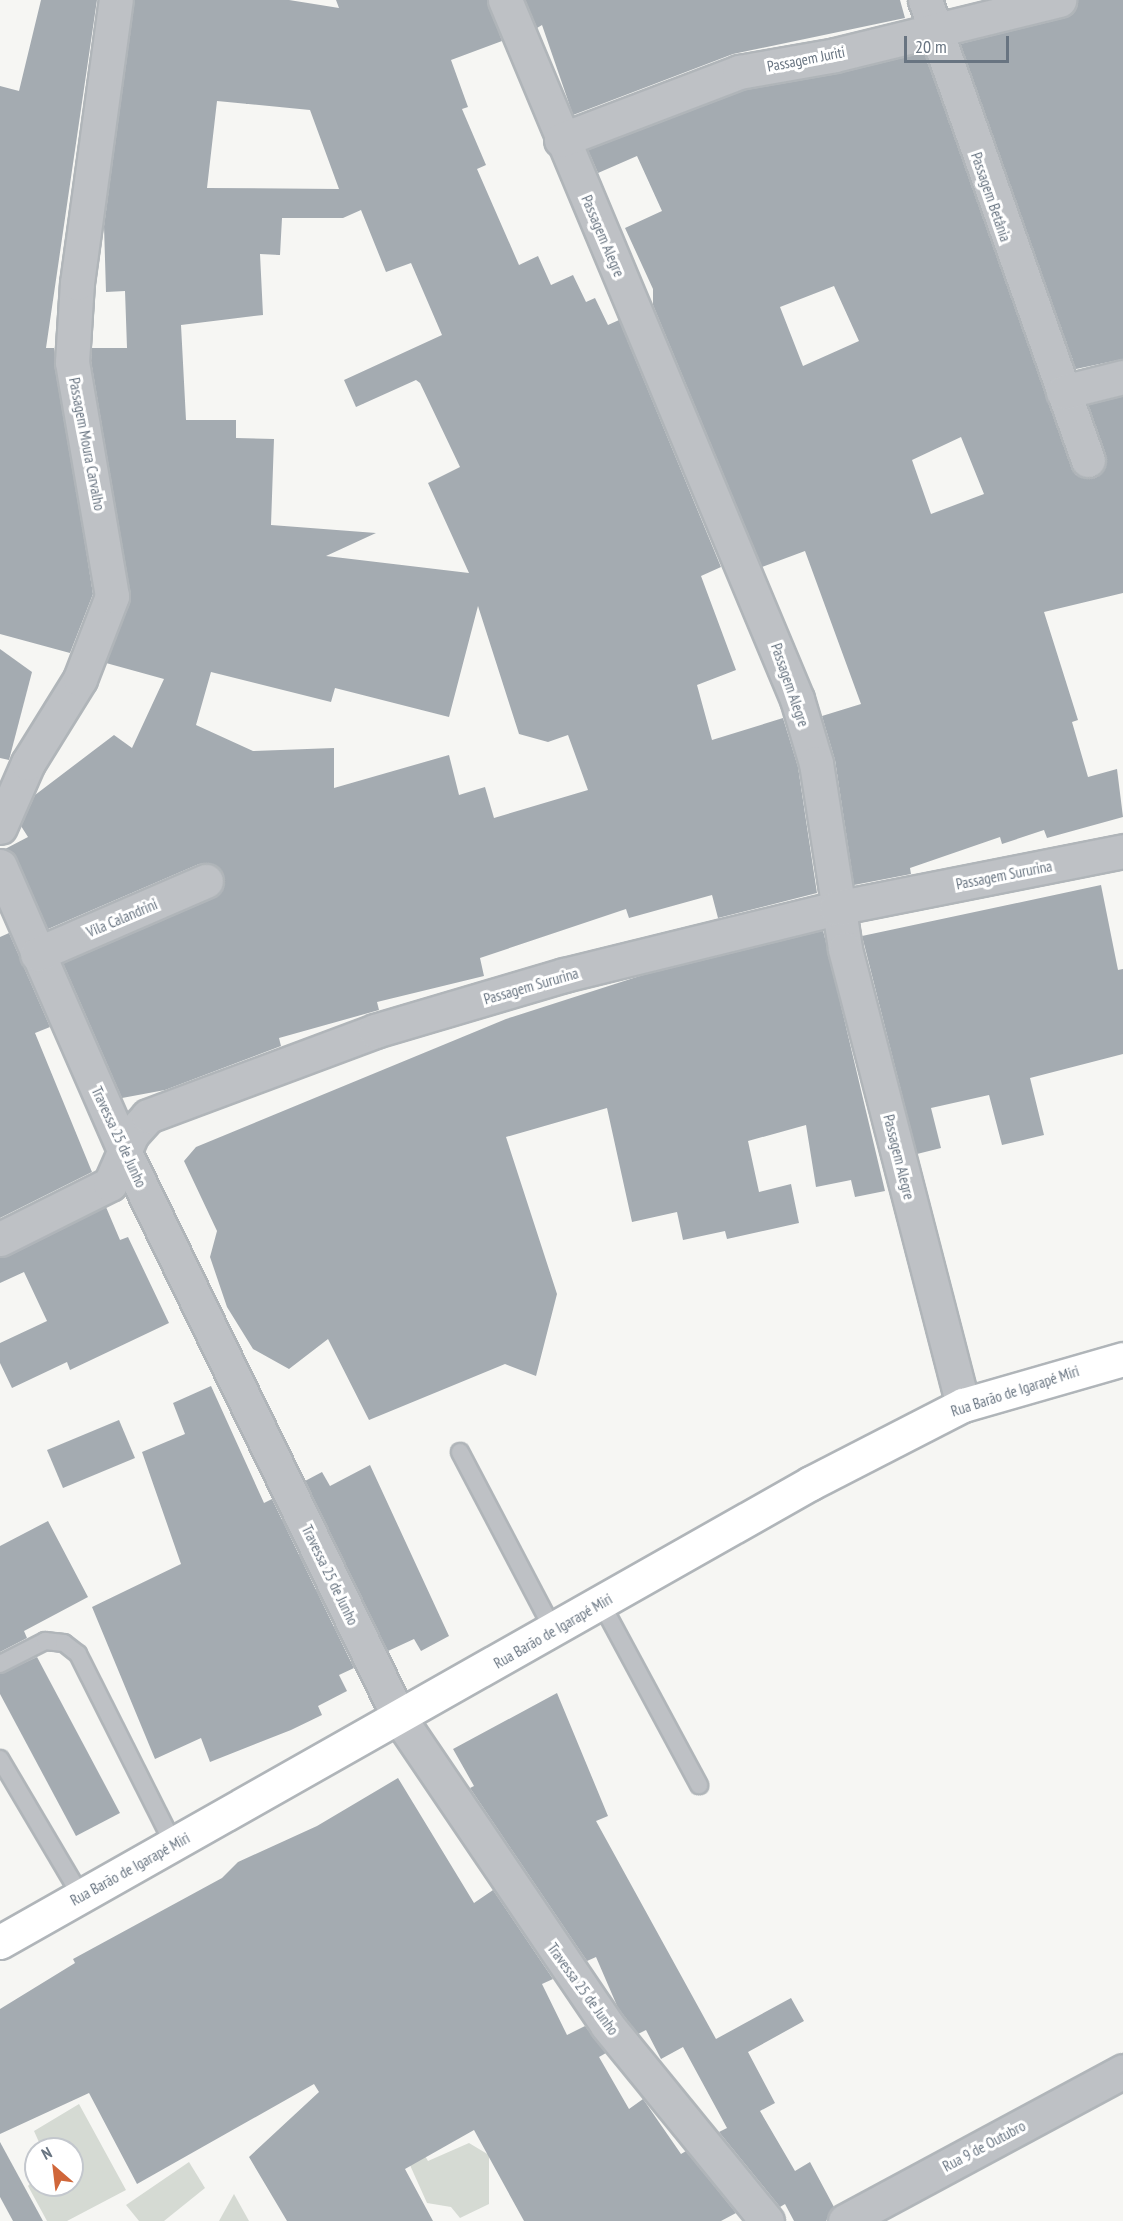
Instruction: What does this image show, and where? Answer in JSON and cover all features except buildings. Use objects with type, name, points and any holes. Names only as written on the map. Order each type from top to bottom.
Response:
[{"type":"main road","name":"Rua Barão de Igarapé Miri","points":[[0,1942],[400,1719],[812,1483],[963,1405],[1123,1359]]},
{"type":"street","name":"Passagem Moura Carvalho","points":[[0,827],[28,763],[80,679],[112,596],[72,362],[77,283],[116,0]]},
{"type":"street","name":"Passagem Alegre","points":[[505,0],[561,140],[762,606],[797,699],[816,763],[836,908],[963,1405]]},
{"type":"street","name":"Passagem Betânia","points":[[925,0],[1088,460]]},
{"type":"street","name":"Passagem Juriti","points":[[561,140],[739,72],[936,32],[1059,0]]},
{"type":"street","points":[[1063,392],[1123,377]]},
{"type":"street","name":"Passagem Sururina","points":[[0,1239],[110,1184],[126,1155],[132,1134],[148,1116],[375,1031],[564,975],[836,908],[1123,851]]},
{"type":"street","name":"Travessa 25 de Junho","points":[[0,866],[126,1155],[400,1719],[607,2025],[767,2221]]},
{"type":"street","name":"Vila Calandrini","points":[[37,954],[206,881]]},
{"type":"street","name":"Rua 9 de Outubro","points":[[845,2221],[1123,2071]]},
{"type":"lane","points":[[460,1452],[554,1631]]},
{"type":"lane","points":[[601,1603],[699,1785]]},
{"type":"lane","points":[[0,1664],[45,1641],[63,1643],[78,1654],[174,1845]]},
{"type":"lane","points":[[0,1759],[81,1896]]},
{"type":"shaded area","points":[[79,2104],[126,2190],[67,2221],[47,2221],[34,2197],[84,2197],[84,2137],[37,2137],[34,2131]]},
{"type":"shaded area","points":[[412,2133],[428,2161],[469,2143],[489,2155],[489,2204],[460,2218],[451,2207],[427,2203],[400,2143]]},
{"type":"shaded area","points":[[189,2162],[205,2188],[164,2221],[139,2221],[126,2205]]},
{"type":"shaded area","points":[[234,2194],[249,2221],[219,2221]]}]
